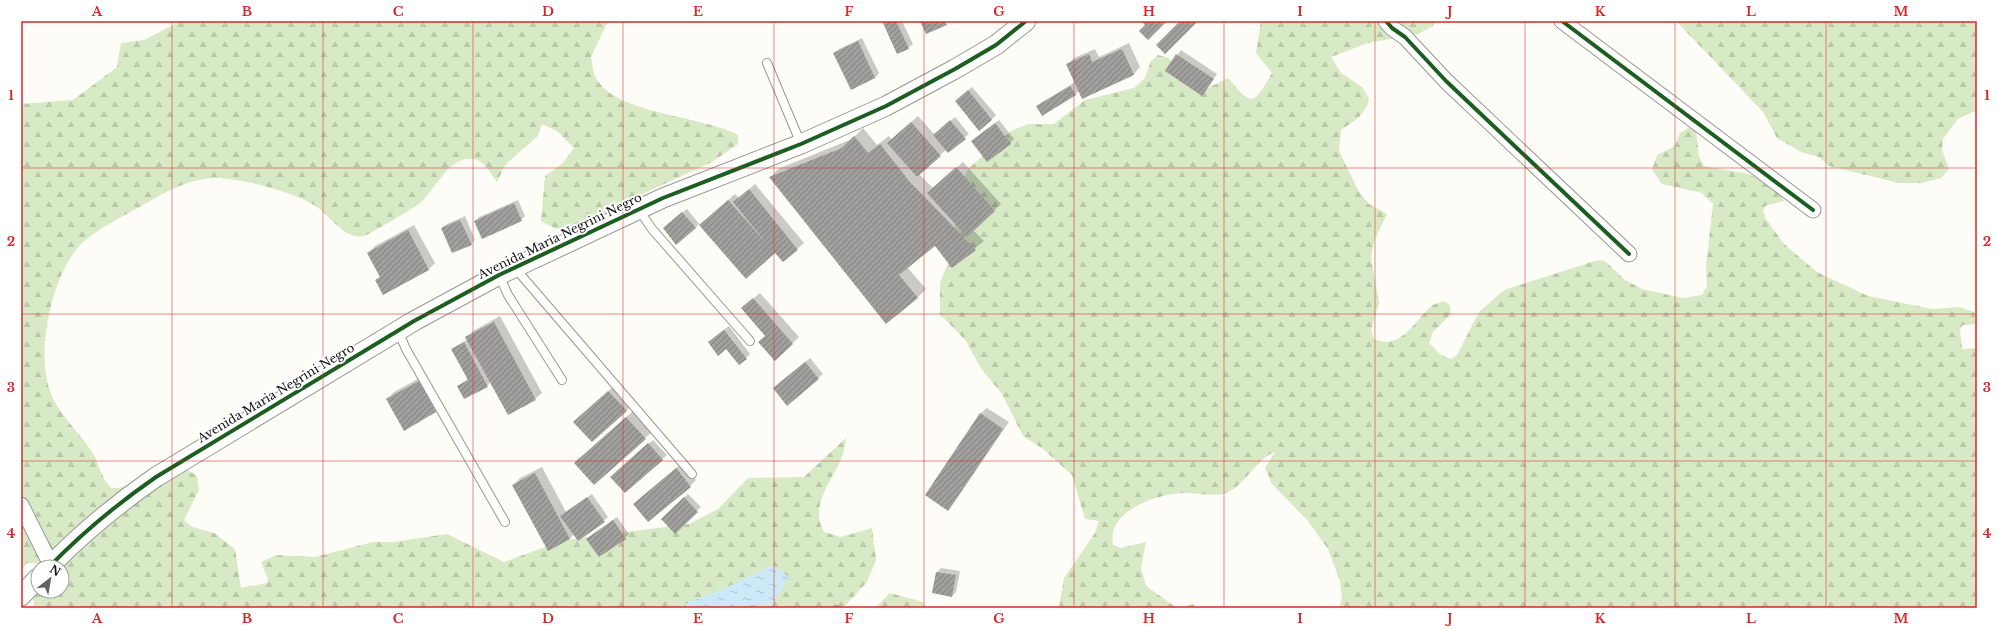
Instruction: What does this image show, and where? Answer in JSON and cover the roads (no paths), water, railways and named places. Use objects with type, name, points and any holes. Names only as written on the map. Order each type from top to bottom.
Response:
[{"type":"street","name":"Avenida Maria Negrini Negro","points":[[57,559],[119,503],[156,477],[398,331],[507,271],[639,210],[801,144],[886,106],[996,45],[1026,21]]},
{"type":"street","points":[[1386,21],[1405,37],[1416,51],[1629,254]]},
{"type":"street","points":[[1562,21],[1814,210]]},
{"type":"street","points":[[21,505],[42,559]]},
{"type":"street","name":"Avenida Maria Negrini Negro","points":[[21,596],[30,587]]},
{"type":"lane","points":[[767,63],[801,144]]},
{"type":"lane","points":[[639,210],[652,229],[750,342]]},
{"type":"lane","points":[[507,271],[508,295],[562,380]]},
{"type":"lane","points":[[507,271],[692,474]]},
{"type":"lane","points":[[398,331],[406,349],[505,522]]},
{"type":"water","points":[[772,565],[789,577],[773,604],[740,606],[732,608],[687,608],[685,604],[725,588]]}]
